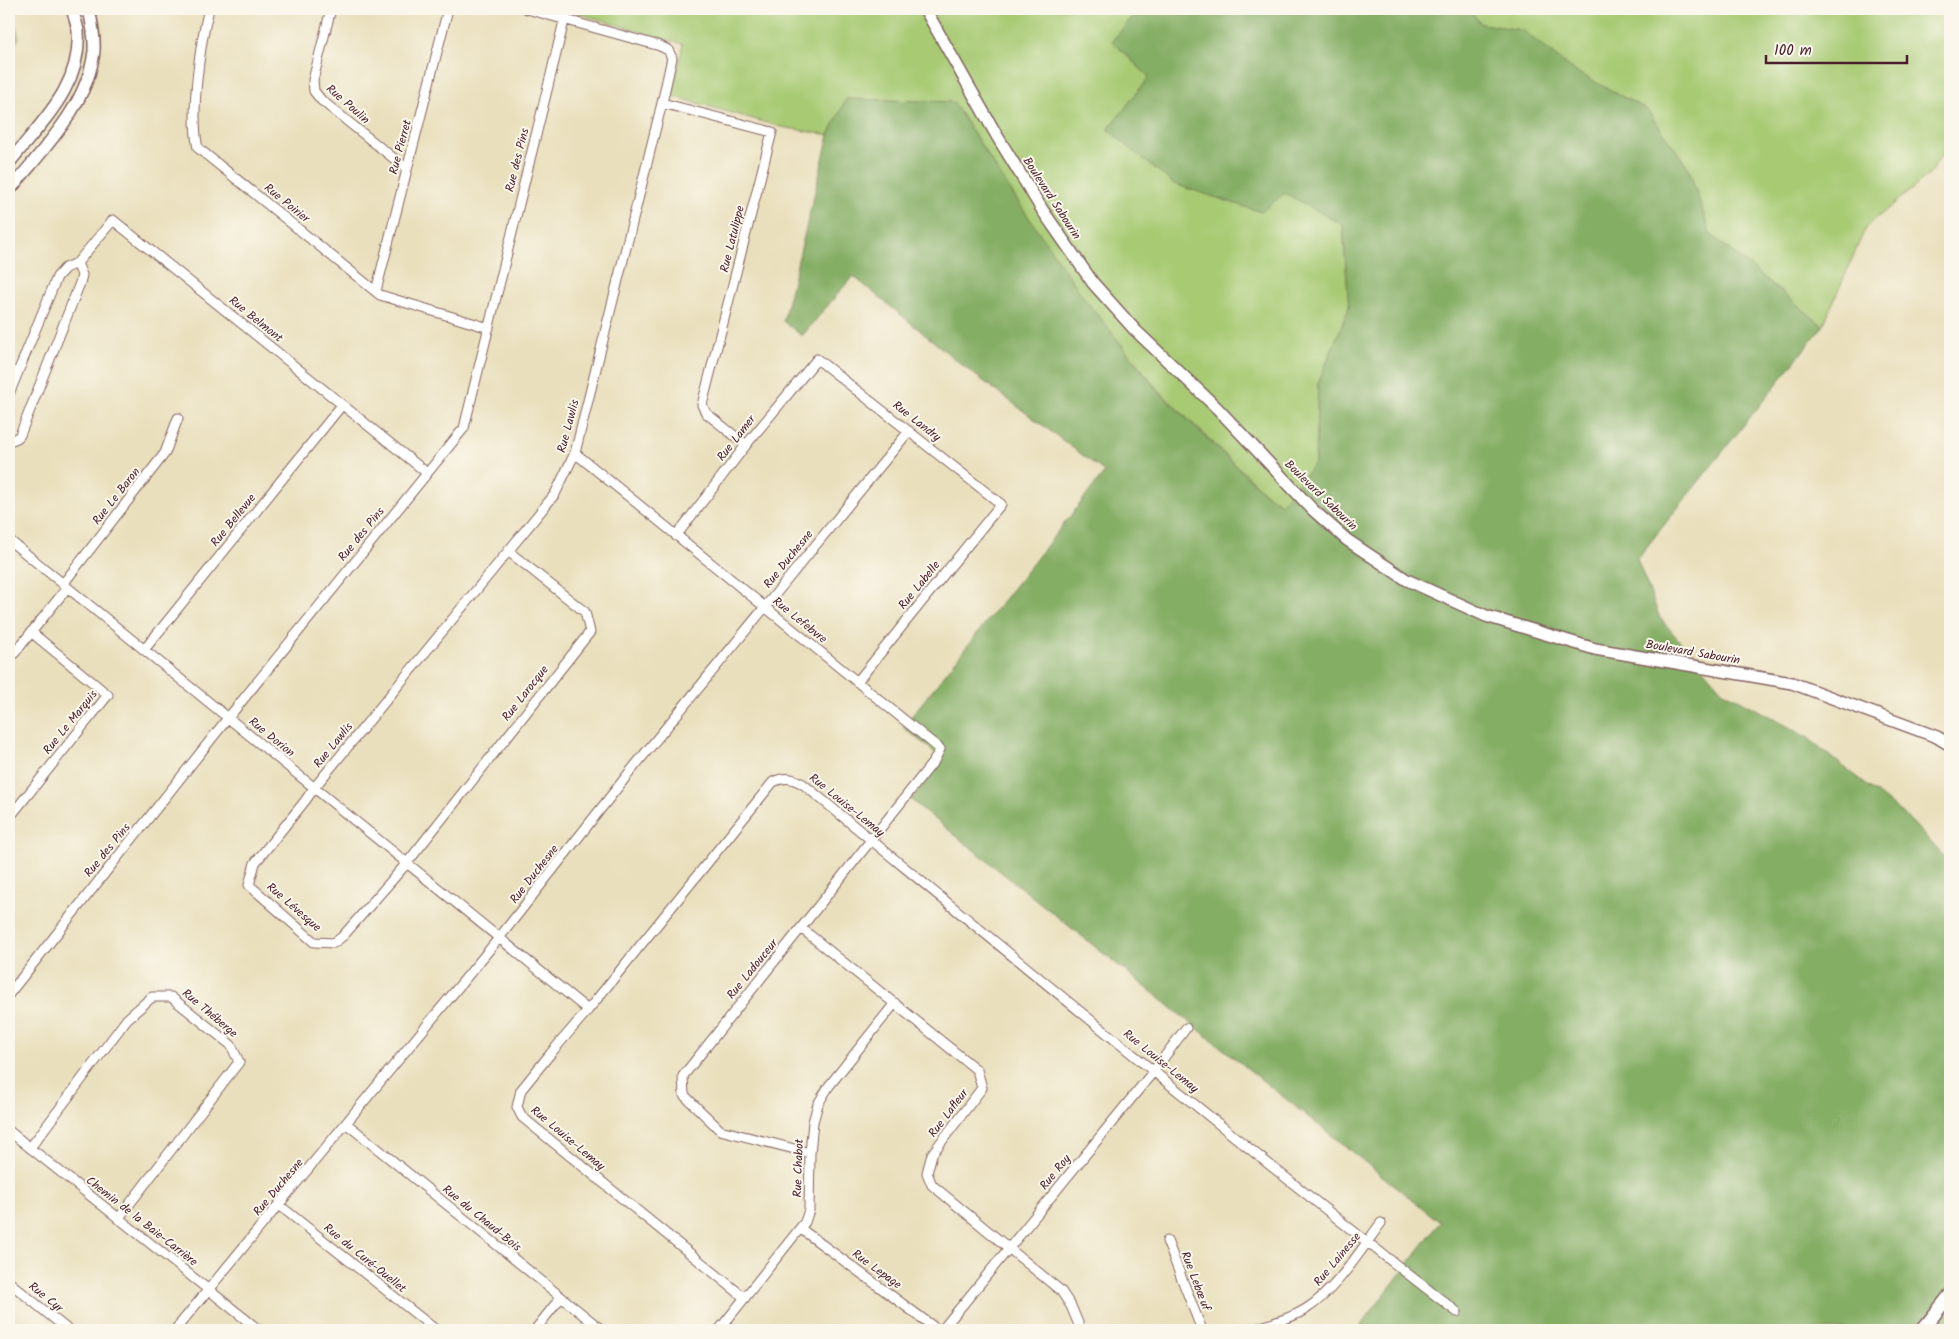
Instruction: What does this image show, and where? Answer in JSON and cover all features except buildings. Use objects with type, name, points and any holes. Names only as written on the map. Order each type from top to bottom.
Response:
[{"type":"main road","points":[[1922,1330],[1950,1295]]},
{"type":"street","points":[[9,163],[53,109],[68,86],[76,63],[78,30],[72,9]]},
{"type":"street","points":[[9,191],[67,119],[82,92],[90,70],[94,36],[89,9]]},
{"type":"street","name":"Rue Poirier","points":[[209,9],[198,74],[195,134],[198,148],[380,295],[489,328]]},
{"type":"street","name":"Rue Poulin","points":[[331,9],[313,80],[314,91],[321,100],[407,169]]},
{"type":"street","name":"Rue Pierret","points":[[376,291],[448,9]]},
{"type":"street","points":[[527,9],[564,19]]},
{"type":"street","name":"Rue des Pins","points":[[9,994],[228,718],[464,428],[567,9]]},
{"type":"street","name":"Boulevard Sabourin","points":[[925,9],[1037,203],[1093,283],[1135,330],[1217,408],[1313,510],[1347,540],[1406,580],[1486,616],[1595,649],[1792,683],[1937,737],[1950,745]]},
{"type":"street","name":"Rue Lawlis","points":[[314,788],[555,494],[575,453],[672,58],[668,50],[564,19]]},
{"type":"street","name":"Rue Latulippe","points":[[662,104],[772,132],[702,404],[706,413],[746,445]]},
{"type":"street","points":[[53,109],[67,119]]},
{"type":"street","name":"Rue Belmont","points":[[9,394],[57,277],[65,268],[77,263],[113,220],[427,473]]},
{"type":"street","points":[[9,441],[20,435],[80,283],[81,272],[77,263]]},
{"type":"street","name":"Rue Lamer","points":[[676,536],[746,445],[818,359]]},
{"type":"street","name":"Rue Landry","points":[[818,359],[1001,504]]},
{"type":"street","name":"Rue Bellevue","points":[[144,650],[342,405]]},
{"type":"street","name":"Rue Le Baron","points":[[9,660],[165,453],[178,418]]},
{"type":"street","name":"Rue Duchesne","points":[[175,1330],[210,1291],[499,938],[629,773],[909,430]]},
{"type":"street","name":"Rue Lefebvre","points":[[575,453],[940,750]]},
{"type":"street","name":"Rue Labelle","points":[[857,682],[1001,504]]},
{"type":"street","name":"Rue Dorion","points":[[9,540],[588,1010]]},
{"type":"street","name":"Rue Larocque","points":[[407,863],[590,632],[585,612],[508,551]]},
{"type":"street","name":"Rue Le Marquis","points":[[9,818],[108,695],[31,632]]},
{"type":"street","name":"Rue Ladouceur","points":[[810,1153],[720,1130],[684,1095],[683,1076],[872,840],[934,761],[940,750]]},
{"type":"street","name":"Rue Louise-Lemay","points":[[744,1298],[522,1117],[517,1107],[521,1090],[550,1053],[588,1010],[773,782],[782,778],[792,778],[803,784],[872,840],[1153,1072],[1457,1312]]},
{"type":"street","name":"Rue Lévesque","points":[[314,788],[305,802],[255,863],[249,885],[314,942],[334,943],[344,936],[407,863]]},
{"type":"street","name":"Rue Lafleur","points":[[801,928],[977,1070],[982,1088],[932,1154],[927,1173],[932,1185],[1064,1294],[1081,1330]]},
{"type":"street","name":"Rue Théberge","points":[[30,1148],[127,1019],[152,997],[171,997],[230,1045],[239,1062],[118,1219]]},
{"type":"street","name":"Rue Chabot","points":[[719,1330],[805,1222],[809,1210],[810,1153],[813,1122],[818,1104],[829,1086],[895,1003]]},
{"type":"street","name":"Rue Roy","points":[[940,1330],[1153,1072],[1186,1028]]},
{"type":"street","name":"Rue du Chaud-Bois","points":[[347,1124],[602,1330]]},
{"type":"street","name":"Chemin de la Baie-Carrière","points":[[9,1131],[259,1330]]},
{"type":"street","name":"Rue du Curé-Ouellet","points":[[279,1205],[436,1330]]},
{"type":"street","name":"Rue Lainesse","points":[[1252,1330],[1296,1314],[1313,1304],[1334,1283],[1381,1222]]},
{"type":"street","name":"Rue Lepage","points":[[801,1229],[940,1330]]},
{"type":"street","name":"Rue Lebœuf","points":[[1167,1240],[1202,1330]]},
{"type":"street","name":"Rue Cyr","points":[[9,1282],[68,1330]]},
{"type":"street","points":[[535,1330],[561,1297]]},
{"type":"green space","points":[[9,9],[11,9],[19,38],[9,54]]},
{"type":"green space","points":[[578,9],[1140,9],[1112,41],[1149,77],[1108,130],[1285,193],[1343,225],[1349,308],[1318,383],[1315,463],[1281,504],[1264,492],[1159,391],[1084,298],[1016,199],[953,102],[847,99],[829,135],[781,127],[672,96],[683,44],[577,13]]},
{"type":"green space","points":[[1140,9],[1226,9],[1269,13],[1281,9],[1469,9],[1481,24],[1522,30],[1576,72],[1646,109],[1688,167],[1710,234],[1823,326],[1637,559],[1660,618],[1722,690],[1807,737],[1910,820],[1950,863],[1950,1330],[1357,1330],[1440,1222],[911,800],[944,760],[903,727],[1105,472],[966,368],[853,276],[802,336],[783,321],[829,135],[846,99],[953,102],[1016,199],[1084,298],[1158,391],[1263,492],[1281,504],[1315,463],[1318,383],[1349,308],[1343,225],[1285,193],[1261,212],[1174,184],[1108,130],[1149,77],[1112,41]]},
{"type":"green space","points":[[1226,9],[1281,9],[1269,13]]},
{"type":"green space","points":[[1469,9],[1950,9],[1950,142],[1929,175],[1866,227],[1823,326],[1710,234],[1688,167],[1646,109],[1576,72],[1522,30],[1481,24]]}]
